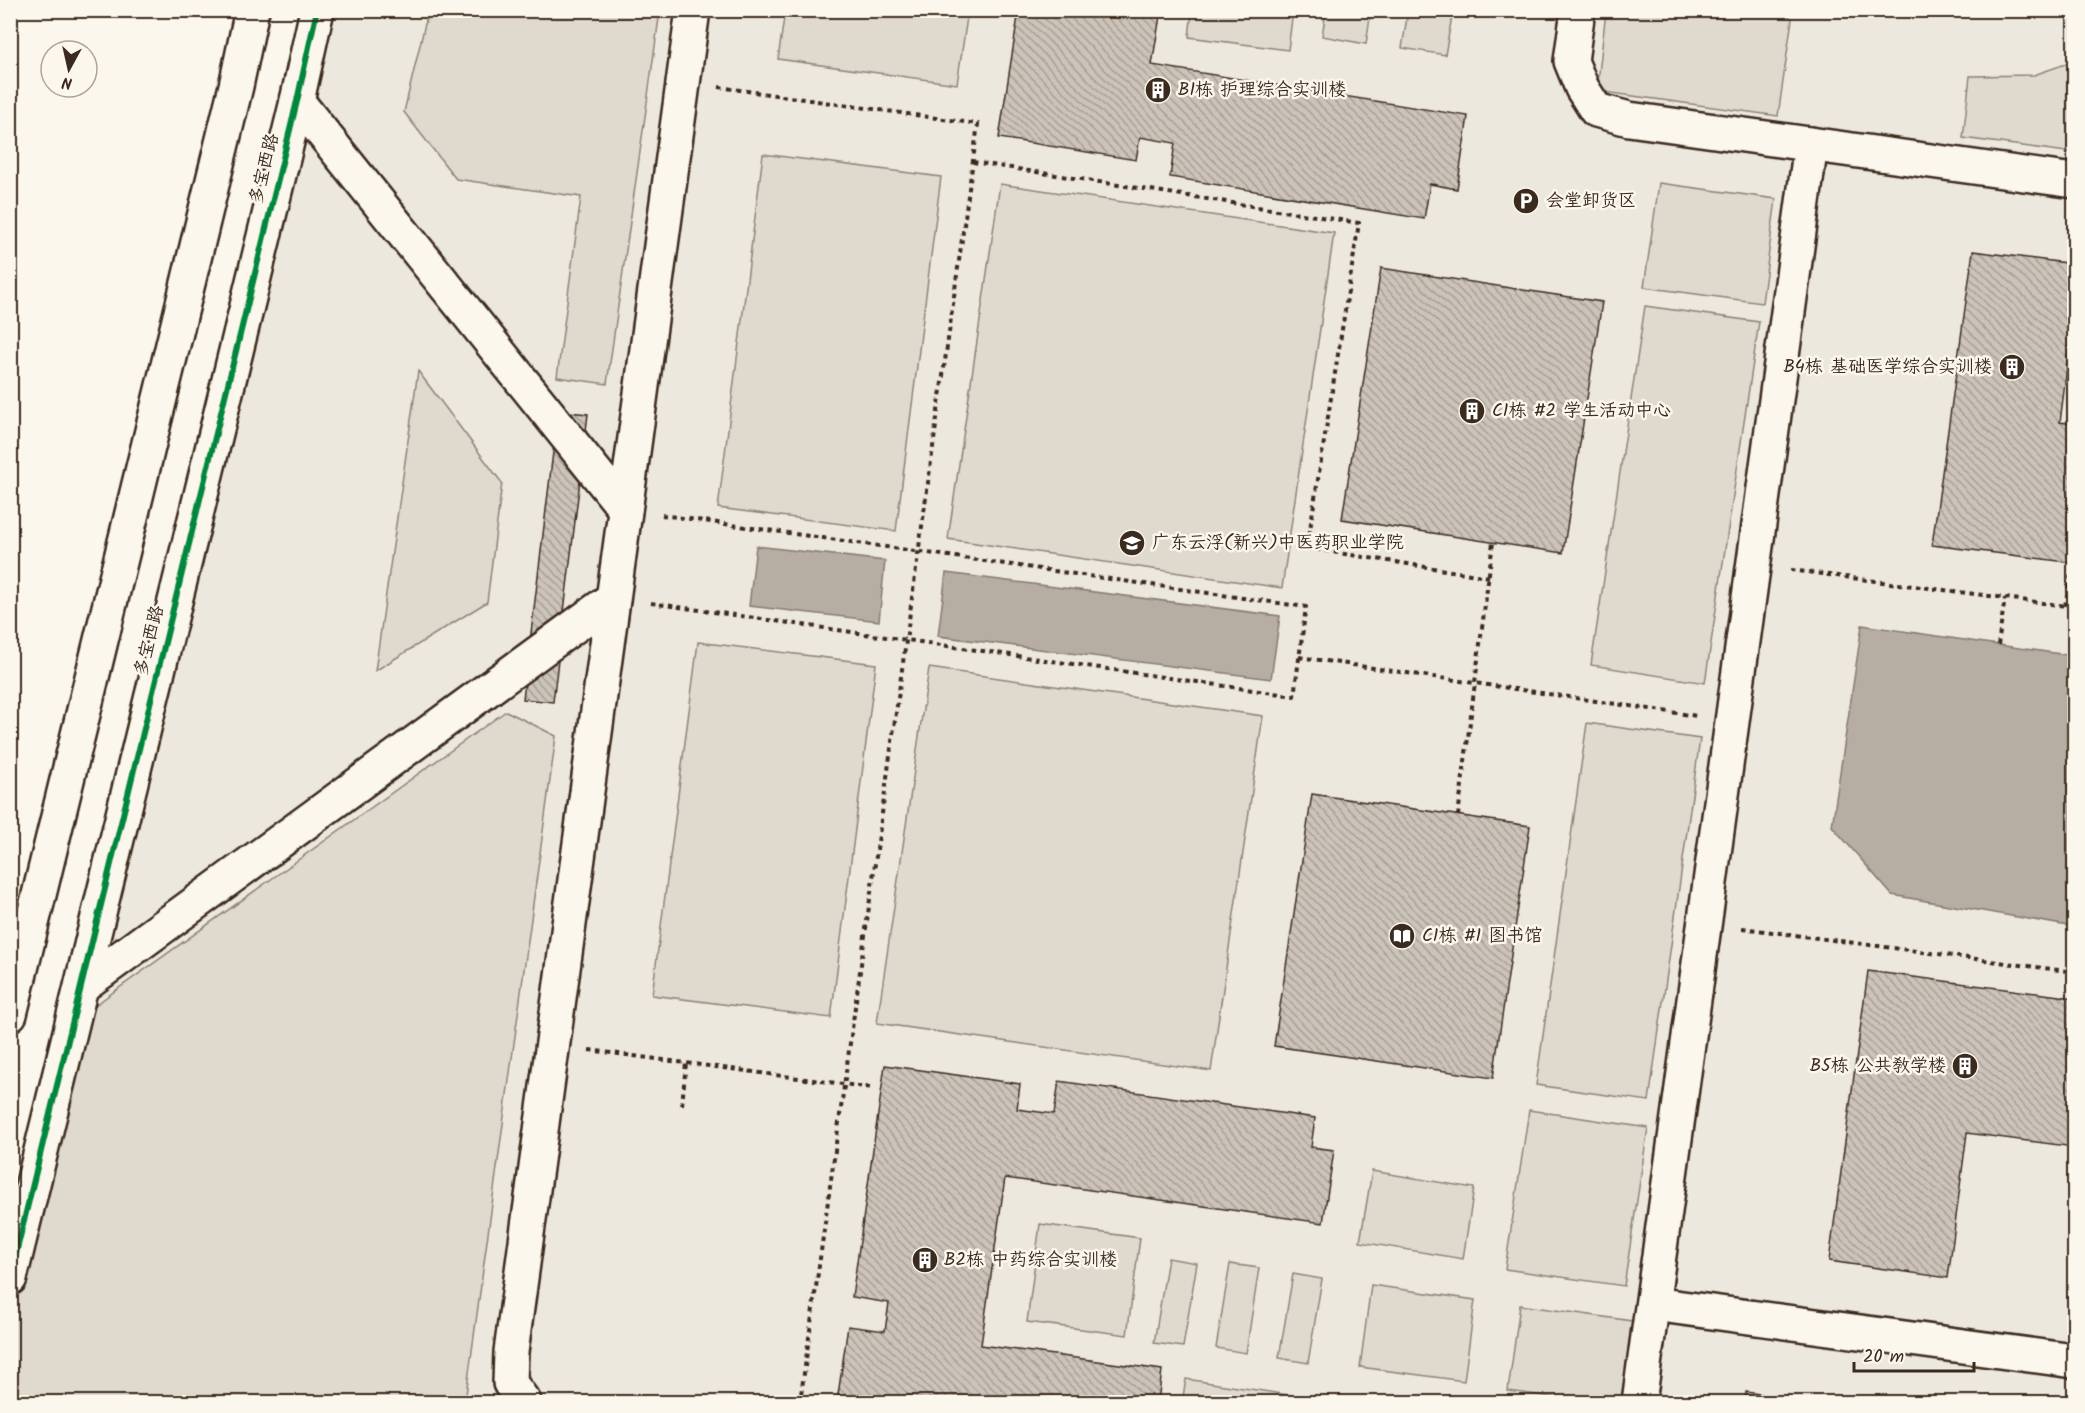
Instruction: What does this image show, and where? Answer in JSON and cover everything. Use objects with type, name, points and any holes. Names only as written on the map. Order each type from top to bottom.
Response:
[{"type":"street","points":[[10,1014],[233,98],[252,10]]},
{"type":"street","name":"多宝西路","points":[[10,1278],[297,101],[316,10]]},
{"type":"street","points":[[524,1402],[510,1383],[511,1352],[693,10]]},
{"type":"street","points":[[1578,10],[1571,61],[1582,88],[1596,110],[1629,119],[2074,181]]},
{"type":"street","points":[[297,101],[625,509]]},
{"type":"street","points":[[1639,1402],[1811,144]]},
{"type":"street","points":[[82,986],[613,598]]},
{"type":"street","points":[[1653,1304],[2074,1361]]},
{"type":"path","points":[[683,82],[978,124],[800,1402]]},
{"type":"path","points":[[973,162],[1359,223],[1307,548],[1489,577]]},
{"type":"path","points":[[613,598],[1294,696],[1306,607],[625,509]]},
{"type":"path","points":[[1458,816],[1494,542]]},
{"type":"path","points":[[2065,606],[2073,563]]},
{"type":"path","points":[[1755,565],[2074,607]]},
{"type":"path","points":[[1998,645],[2005,598]]},
{"type":"path","points":[[1299,657],[1733,721]]},
{"type":"path","points":[[1706,923],[2074,972]]},
{"type":"path","points":[[552,1045],[873,1088]]},
{"type":"path","points":[[682,1105],[686,1063]]},
{"type":"shaded area","points":[[1781,10],[1792,19],[1778,116],[1597,91],[1606,11]]},
{"type":"shaded area","name":"广东云浮(新兴)中医药职业学院","points":[[317,11],[2074,11],[2074,1402],[11,1402],[11,1278]]},
{"type":"shaded area","points":[[428,11],[660,11],[607,384],[557,377],[581,197],[456,179],[404,112]]},
{"type":"shaded area","points":[[785,11],[968,11],[957,84],[778,59]]},
{"type":"shaded area","points":[[1192,11],[1293,11],[1288,50],[1189,37]]},
{"type":"shaded area","points":[[1326,11],[1371,11],[1366,44],[1322,36]]},
{"type":"shaded area","points":[[1408,11],[1453,11],[1445,55],[1402,48]]},
{"type":"shaded area","points":[[2074,61],[2074,153],[1963,138],[1970,76],[2034,75]]},
{"type":"shaded area","points":[[763,154],[941,177],[896,531],[718,508]]},
{"type":"shaded area","points":[[1659,183],[1776,199],[1762,303],[1644,287]]},
{"type":"shaded area","points":[[1000,184],[1334,233],[1282,588],[948,539]]},
{"type":"shaded area","points":[[1645,306],[1759,322],[1705,683],[1591,665]]},
{"type":"shaded area","points":[[418,371],[502,483],[487,602],[375,671]]},
{"type":"shaded area","points":[[756,546],[885,561],[879,621],[749,606]]},
{"type":"shaded area","points":[[946,573],[1280,616],[1271,679],[938,636]]},
{"type":"shaded area","points":[[1862,625],[2074,656],[2074,927],[1892,895],[1832,826]]},
{"type":"shaded area","points":[[698,642],[876,664],[831,1018],[652,995]]},
{"type":"shaded area","points":[[929,668],[1263,716],[1211,1071],[877,1023]]},
{"type":"shaded area","points":[[506,711],[556,736],[465,1402],[11,1402],[11,1278],[73,1021]]},
{"type":"shaded area","points":[[1587,723],[1700,739],[1649,1101],[1536,1085]]},
{"type":"shaded area","points":[[1529,1110],[1648,1128],[1624,1286],[1505,1269]]},
{"type":"shaded area","points":[[1372,1171],[1474,1188],[1463,1259],[1360,1242]]},
{"type":"shaded area","points":[[1040,1224],[1140,1238],[1127,1335],[1027,1322]]},
{"type":"shaded area","points":[[1168,1258],[1197,1263],[1183,1347],[1154,1343]]},
{"type":"shaded area","points":[[1230,1264],[1259,1268],[1246,1353],[1216,1348]]},
{"type":"shaded area","points":[[1293,1274],[1322,1279],[1308,1363],[1279,1358]]},
{"type":"shaded area","points":[[1371,1285],[1475,1300],[1464,1381],[1360,1367]]},
{"type":"shaded area","points":[[1520,1305],[1632,1321],[1621,1402],[1590,1402],[1508,1391]]},
{"type":"shaded area","points":[[1186,1379],[1333,1402],[1182,1402]]},
{"type":"building","name":"B1栋 护理综合实训楼","points":[[1019,10],[1161,10],[1152,65],[1468,116],[1457,189],[1430,184],[1424,219],[1170,177],[1175,143],[1140,137],[1136,160],[999,138]]},
{"type":"building","name":"B4栋 基础医学综合实训楼","points":[[1973,251],[2074,264],[2074,312],[2060,422],[2074,424],[2074,563],[1932,545]]},
{"type":"building","name":"C1栋 #2 学生活动中心","points":[[1381,268],[1602,302],[1563,553],[1342,519]]},
{"type":"building","points":[[558,411],[588,414],[553,702],[523,699]]},
{"type":"building","name":"C1栋 #1 图书馆","points":[[1312,794],[1530,826],[1493,1078],[1274,1046]]},
{"type":"building","name":"B5栋 公共教学楼","points":[[1868,971],[2074,998],[2074,1147],[1967,1133],[1948,1278],[1829,1261]]},
{"type":"building","name":"B2栋 中药综合实训楼","points":[[885,1065],[1020,1084],[1017,1109],[1054,1114],[1059,1081],[1315,1118],[1311,1147],[1334,1150],[1323,1223],[1005,1178],[981,1345],[1162,1370],[1158,1402],[837,1402],[848,1326],[885,1331],[889,1303],[852,1297]]},
{"type":"building","points":[[1746,1392],[1814,1402],[1745,1402]]},
{"type":"cycle path","points":[[10,1278],[297,101],[317,10]]},
{"type":"place","name":"B1栋 护理综合实训楼","points":[[1158,90]]},
{"type":"place","name":"会堂卸货区","points":[[1526,201]]},
{"type":"place","name":"B4栋 基础医学综合实训楼","points":[[2012,367]]},
{"type":"place","name":"C1栋 #2 学生活动中心","points":[[1472,411]]},
{"type":"place","name":"广东云浮(新兴)中医药职业学院","points":[[1132,543]]},
{"type":"place","name":"C1栋 #1 图书馆","points":[[1402,936]]},
{"type":"place","name":"B5栋 公共教学楼","points":[[1965,1066]]},
{"type":"place","name":"B2栋 中药综合实训楼","points":[[925,1260]]}]
